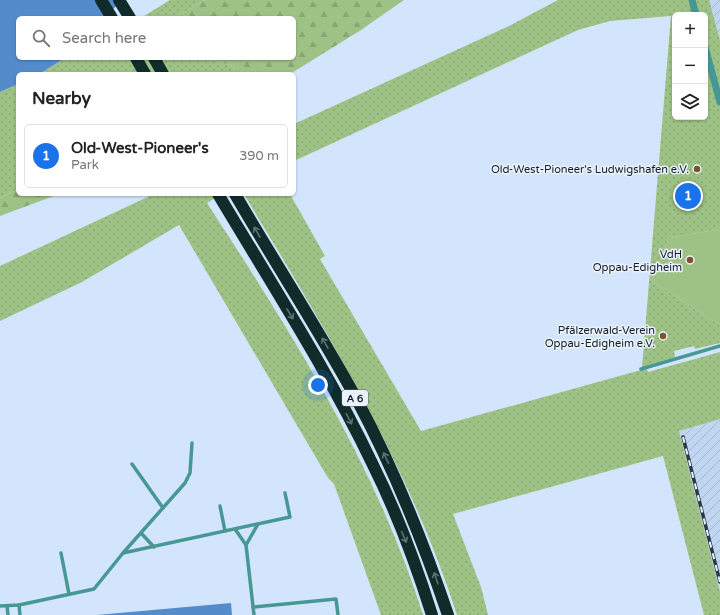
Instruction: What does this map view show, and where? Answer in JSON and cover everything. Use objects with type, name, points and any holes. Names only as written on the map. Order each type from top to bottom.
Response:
[{"type":"highway","points":[[101,0],[111,16]]},
{"type":"highway","points":[[119,0],[129,16]]},
{"type":"highway","points":[[137,60],[144,72]]},
{"type":"highway","points":[[155,60],[162,72]]},
{"type":"highway","name":"A 6","points":[[219,196],[317,360],[374,466],[417,568],[432,615]]},
{"type":"highway","name":"A 6","points":[[236,196],[321,337],[387,461],[426,551],[448,615]]},
{"type":"street","points":[[692,0],[695,12]]},
{"type":"street","points":[[708,59],[720,102]]},
{"type":"lane","points":[[640,369],[720,346]]},
{"type":"lane","points":[[0,606],[19,605],[94,589],[141,532],[185,483],[190,473],[192,443]]},
{"type":"lane","points":[[132,464],[163,508]]},
{"type":"lane","points":[[123,553],[290,517],[285,493]]},
{"type":"lane","points":[[220,506],[225,531]]},
{"type":"lane","points":[[246,545],[258,524]]},
{"type":"lane","points":[[235,529],[246,545],[254,615]]},
{"type":"lane","points":[[141,532],[154,547]]},
{"type":"lane","points":[[61,553],[69,594]]},
{"type":"lane","points":[[253,608],[336,599],[338,615]]},
{"type":"lane","points":[[19,605],[20,615]]},
{"type":"lane","points":[[7,606],[8,615]]},
{"type":"shaded area","points":[[709,0],[720,0],[720,40]]},
{"type":"shaded area","points":[[720,419],[720,592],[679,430]]},
{"type":"green space","points":[[170,0],[205,0],[177,16],[144,16]]},
{"type":"green space","points":[[205,0],[404,0],[361,30],[293,72],[235,72],[233,66],[214,60],[296,60],[296,16],[177,16]]},
{"type":"green space","points":[[558,0],[709,0],[720,40],[720,229],[669,238],[652,281],[720,325],[720,343],[695,349],[694,346],[674,351],[675,357],[642,367],[671,16],[610,21],[578,30],[296,160],[296,123],[509,26]]},
{"type":"green space","points":[[62,60],[214,60],[233,66],[235,72],[42,72]]},
{"type":"green space","points":[[16,85],[16,190],[0,198],[0,92]]},
{"type":"green space","points":[[16,190],[16,196],[54,196],[0,216],[0,198]]},
{"type":"green space","points":[[150,196],[219,196],[207,203],[300,351],[356,453],[404,560],[423,615],[381,615],[334,484],[328,478],[179,225],[82,282],[0,321],[0,266]]},
{"type":"green space","points":[[245,196],[291,196],[325,256],[320,259],[421,431],[641,370],[647,369],[648,372],[720,352],[720,419],[679,431],[720,592],[720,615],[704,615],[663,456],[453,514],[481,587],[488,615],[457,615],[437,559],[415,505],[390,451],[363,399],[305,296]]},
{"type":"green space","name":"VdH Oppau-Edigheim","points":[[720,229],[720,325],[652,281],[669,238]]},
{"type":"water","points":[[0,0],[123,0],[105,16],[16,16],[16,60],[62,60],[42,72],[16,72],[16,85],[0,92]]},
{"type":"water","points":[[231,603],[232,615],[97,615]]},
{"type":"railway","points":[[683,437],[720,582]]},
{"type":"place","name":"Old-West-Pioneer's Ludwigshafen e.V.","points":[[697,169]]},
{"type":"place","name":"Old-West-Pioneer's","points":[[688,196]]},
{"type":"place","name":"VdH Oppau-Edigheim","points":[[690,260]]},
{"type":"place","name":"Pfälzerwald-Verein Oppau-Edigheim e.V.","points":[[663,336]]}]
